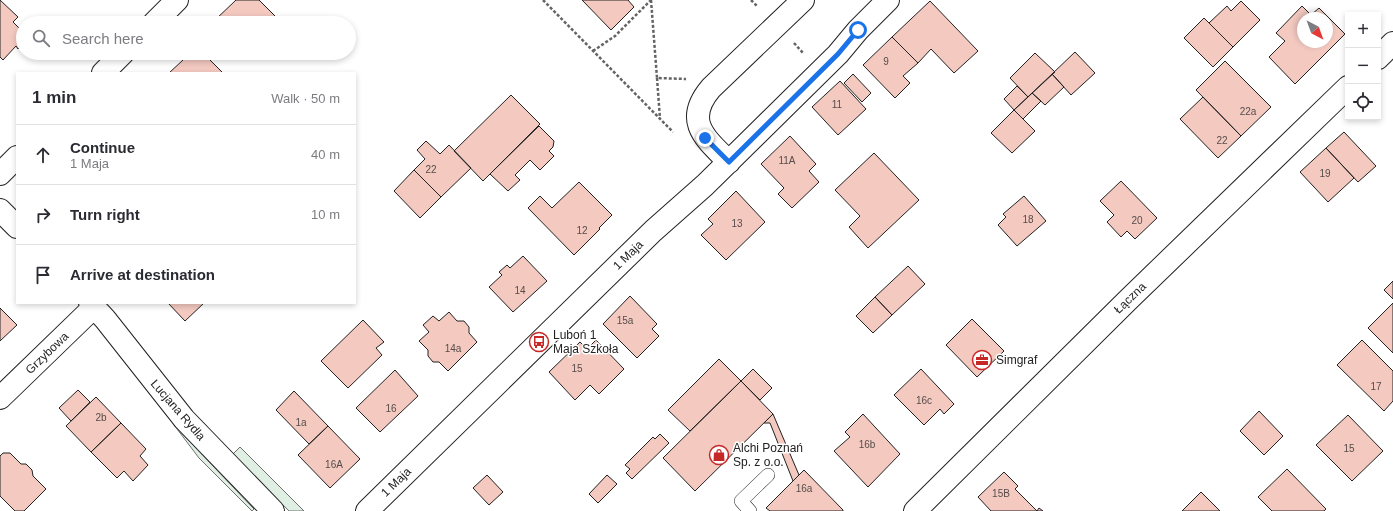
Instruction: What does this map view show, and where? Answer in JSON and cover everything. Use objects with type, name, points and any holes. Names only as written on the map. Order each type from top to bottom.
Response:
[{"type":"street","points":[[161,16],[177,0]]},
{"type":"street","points":[[729,162],[705,138],[700,130],[698,117],[701,103],[711,88],[803,0]]},
{"type":"street","name":"1 Maja","points":[[367,511],[653,231],[689,201],[838,54],[858,30],[876,4]]},
{"type":"street","points":[[1381,55],[1393,44]]},
{"type":"street","points":[[104,72],[116,60]]},
{"type":"street","name":"Łączna","points":[[915,511],[1129,298],[1345,90]]},
{"type":"street","points":[[0,174],[16,158]]},
{"type":"street","points":[[0,210],[16,226]]},
{"type":"street","name":"Grzybowa","points":[[0,398],[92,305]]},
{"type":"street","name":"Lucjana Rydla","points":[[92,305],[179,414],[273,511]]},
{"type":"lane","points":[[750,511],[741,501],[768,474]]},
{"type":"path","points":[[543,0],[675,135]]},
{"type":"path","points":[[593,51],[615,36],[651,0]]},
{"type":"path","points":[[651,0],[660,119]]},
{"type":"path","points":[[657,78],[688,79]]},
{"type":"green space","points":[[174,425],[254,509],[252,511],[199,458]]},
{"type":"green space","points":[[240,447],[304,511],[289,511],[233,454]]},
{"type":"building","points":[[0,0],[17,16],[13,22],[16,25],[16,46],[3,60],[0,57]]},
{"type":"building","points":[[236,0],[259,0],[275,16],[219,16]]},
{"type":"building","points":[[582,0],[628,0],[634,7],[611,30]]},
{"type":"building","points":[[930,1],[978,51],[954,73],[931,49],[918,63],[892,37]]},
{"type":"building","points":[[1241,1],[1260,20],[1233,47],[1209,23],[1227,6],[1231,11]]},
{"type":"building","points":[[1302,6],[1308,12],[1297,12],[1297,48],[1331,48],[1295,84],[1269,57],[1285,41],[1276,33]]},
{"type":"building","points":[[1319,8],[1323,12],[1314,12]]},
{"type":"building","points":[[1204,18],[1233,47],[1213,67],[1184,38]]},
{"type":"building","points":[[1333,22],[1345,34],[1333,46]]},
{"type":"building","points":[[892,37],[918,63],[903,76],[910,83],[895,98],[863,65]]},
{"type":"building","points":[[1075,52],[1095,73],[1071,95],[1052,74]]},
{"type":"building","points":[[1035,53],[1055,72],[1028,97],[1010,78]]},
{"type":"building","points":[[183,60],[210,60],[222,72],[170,72]]},
{"type":"building","points":[[1225,61],[1271,107],[1241,136],[1196,90]]},
{"type":"building","points":[[853,74],[871,93],[862,102],[844,83]]},
{"type":"building","points":[[1052,74],[1064,87],[1045,105],[1032,93]]},
{"type":"building","points":[[840,81],[866,109],[838,135],[812,107]]},
{"type":"building","points":[[1017,86],[1028,97],[1014,110],[1004,99]]},
{"type":"building","points":[[1032,93],[1041,101],[1023,119],[1014,110]]},
{"type":"building","points":[[511,95],[540,124],[483,181],[454,151]]},
{"type":"building","points":[[1203,97],[1241,136],[1218,158],[1180,119]]},
{"type":"building","points":[[1014,110],[1035,131],[1012,153],[991,133]]},
{"type":"building","points":[[539,126],[554,141],[553,147],[549,151],[554,156],[540,170],[530,160],[515,175],[520,180],[508,191],[490,174]]},
{"type":"building","points":[[1344,132],[1376,166],[1358,182],[1326,148]]},
{"type":"building","points":[[790,136],[816,164],[809,171],[819,182],[792,208],[778,194],[784,188],[761,164]]},
{"type":"building","points":[[426,141],[440,154],[449,145],[471,168],[441,197],[414,170],[425,159],[417,150]]},
{"type":"building","points":[[1326,148],[1354,178],[1328,202],[1300,172]]},
{"type":"building","points":[[874,153],[919,200],[868,248],[849,227],[860,216],[835,190]]},
{"type":"building","points":[[414,170],[441,197],[420,218],[394,191]]},
{"type":"building","points":[[1121,181],[1157,218],[1135,239],[1127,231],[1121,237],[1107,222],[1114,215],[1100,201]]},
{"type":"building","points":[[579,182],[612,215],[574,255],[528,208],[540,196],[552,208]]},
{"type":"building","points":[[736,191],[765,222],[726,260],[701,235],[713,224],[708,219]]},
{"type":"building","points":[[1024,196],[1046,221],[1017,246],[998,225],[1006,217],[1003,214]]},
{"type":"building","points":[[523,256],[547,281],[513,312],[489,287],[502,275],[499,272],[507,265],[510,268]]},
{"type":"building","points":[[908,266],[925,284],[892,315],[875,297]]},
{"type":"building","points":[[1393,281],[1393,299],[1384,290]]},
{"type":"building","points":[[630,296],[657,324],[652,329],[659,336],[637,358],[603,324]]},
{"type":"building","points":[[875,297],[892,315],[873,333],[856,316]]},
{"type":"building","points":[[1393,303],[1393,353],[1368,328]]},
{"type":"building","points":[[169,304],[203,304],[185,321]]},
{"type":"building","points":[[0,308],[17,325],[0,341]]},
{"type":"building","points":[[449,312],[457,321],[464,321],[469,327],[469,333],[477,342],[448,371],[439,362],[433,362],[428,356],[428,350],[419,341],[429,332],[423,325],[433,316],[439,321]]},
{"type":"building","points":[[972,319],[1004,351],[977,377],[946,345]]},
{"type":"building","points":[[363,320],[384,342],[376,348],[382,355],[348,388],[321,361]]},
{"type":"building","points":[[596,340],[624,369],[599,394],[590,385],[575,400],[549,372],[580,342],[587,349]]},
{"type":"building","points":[[1362,340],[1393,371],[1393,401],[1384,411],[1337,365]]},
{"type":"building","points":[[719,359],[741,381],[690,431],[668,410]]},
{"type":"building","points":[[753,369],[772,388],[760,400],[741,381]]},
{"type":"building","points":[[921,369],[954,404],[944,414],[940,409],[924,425],[894,395]]},
{"type":"building","points":[[395,370],[418,396],[380,432],[356,408]]},
{"type":"building","points":[[741,381],[773,414],[695,491],[663,458]]},
{"type":"building","points":[[78,390],[90,402],[71,421],[59,408]]},
{"type":"building","points":[[294,391],[328,426],[309,444],[276,410]]},
{"type":"building","points":[[96,397],[121,423],[91,452],[66,426]]},
{"type":"building","points":[[1259,411],[1283,436],[1264,455],[1240,431]]},
{"type":"building","points":[[773,414],[799,475],[793,481],[770,423],[764,423]]},
{"type":"building","points":[[863,414],[900,454],[868,487],[834,451],[850,437],[845,432]]},
{"type":"building","points":[[1348,415],[1383,451],[1352,481],[1316,445]]},
{"type":"building","points":[[121,423],[146,449],[140,456],[148,465],[133,481],[124,471],[117,478],[91,452]]},
{"type":"building","points":[[328,426],[360,459],[330,488],[298,455]]},
{"type":"building","points":[[660,434],[669,443],[632,479],[626,473],[630,469],[625,465],[653,437],[655,439]]},
{"type":"building","points":[[3,453],[10,453],[21,464],[26,464],[32,470],[33,476],[46,489],[24,511],[15,511],[0,496],[0,456]]},
{"type":"building","points":[[1287,469],[1326,509],[1324,511],[1272,511],[1258,497]]},
{"type":"building","points":[[804,470],[843,511],[770,511],[766,508]]},
{"type":"building","points":[[1004,472],[1018,486],[1015,489],[1037,511],[991,511],[978,497]]},
{"type":"building","points":[[487,475],[503,492],[489,505],[473,488]]},
{"type":"building","points":[[607,475],[617,484],[598,503],[589,494]]},
{"type":"building","points":[[1201,492],[1220,511],[1182,511]]},
{"type":"place","name":"Luboń 1 Maja Szkoła","points":[[539,342]]},
{"type":"place","name":"Simgraf","points":[[982,360]]},
{"type":"place","name":"Alchi Poznań Sp. z o.o.","points":[[719,455]]},
{"type":"route","points":[[705,138],[729,162],[838,54],[858,30]]}]
